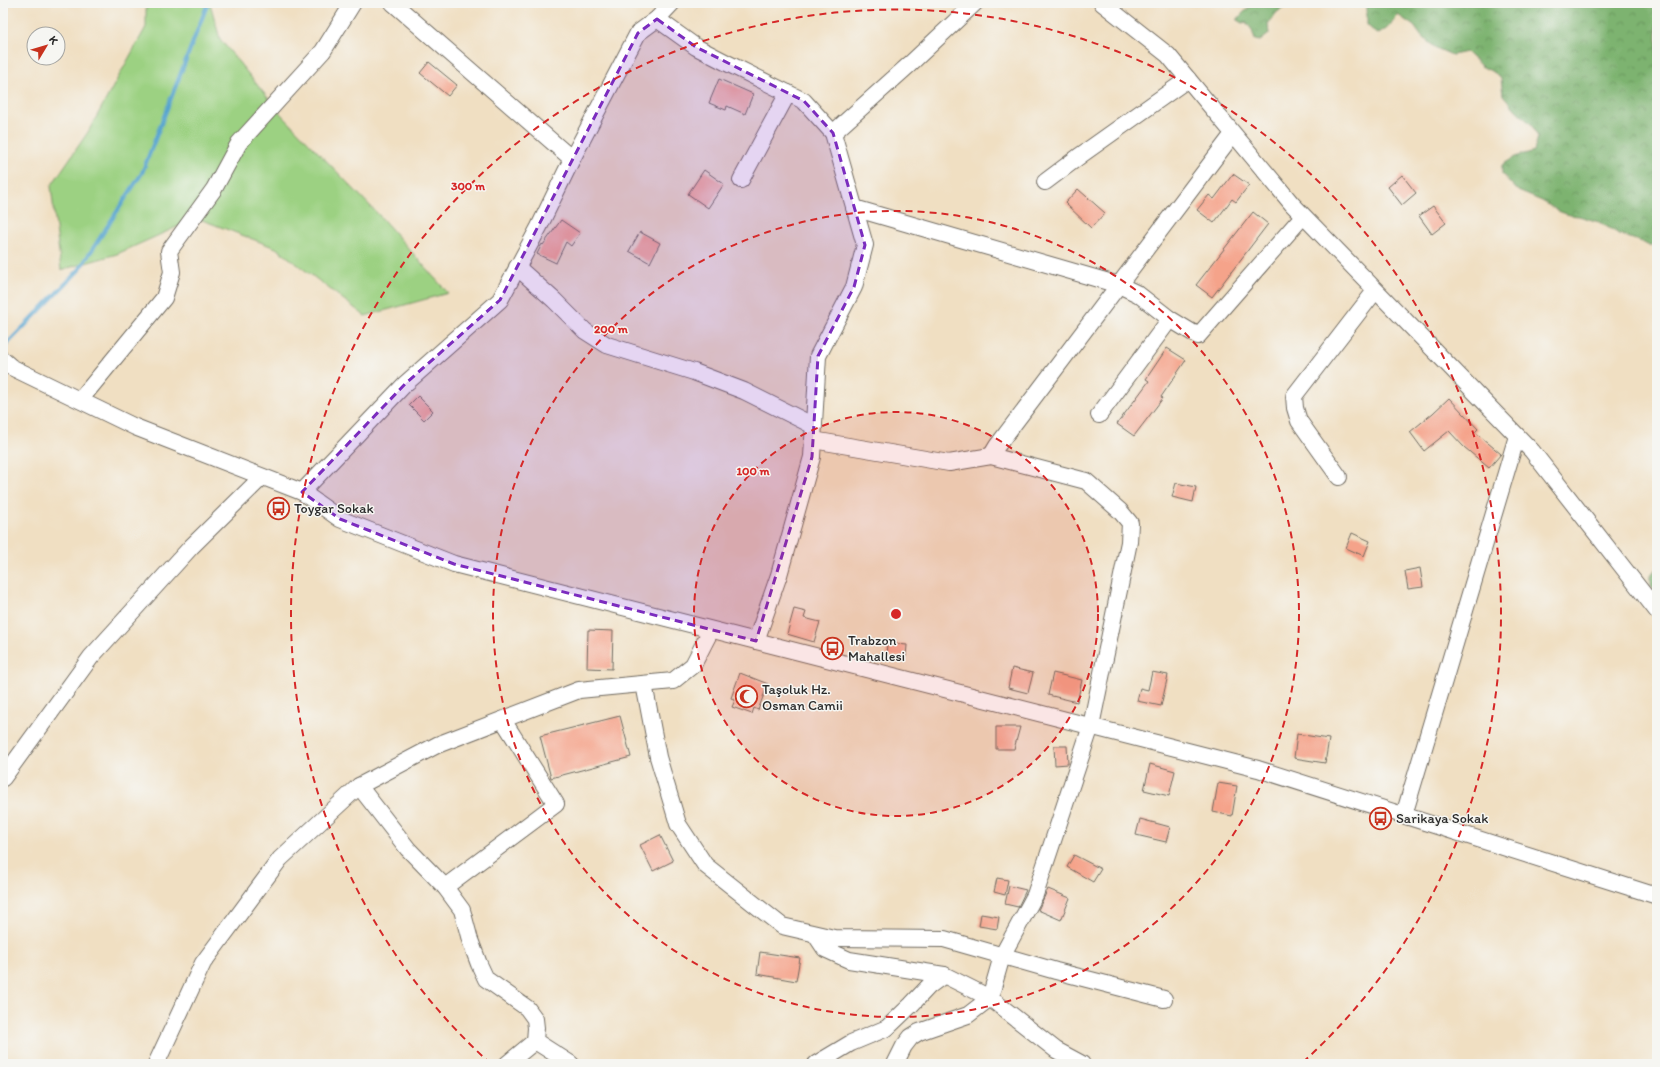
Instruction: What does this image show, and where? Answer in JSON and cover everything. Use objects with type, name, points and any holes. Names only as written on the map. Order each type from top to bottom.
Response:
[{"type":"street","points":[[80,400],[164,298],[172,272],[169,251],[214,189],[239,143],[323,51],[353,3]]},
{"type":"street","points":[[393,3],[572,159]]},
{"type":"street","points":[[302,492],[405,384],[500,300],[638,33],[657,19],[672,3]]},
{"type":"street","points":[[833,133],[975,3]]},
{"type":"street","points":[[1102,3],[1168,55],[1303,216],[1532,451],[1657,611]]},
{"type":"street","points":[[657,19],[696,47],[727,64],[804,101],[833,133],[865,245],[854,287],[818,356],[812,457],[779,575],[756,641]]},
{"type":"street","points":[[1045,182],[1188,79]]},
{"type":"street","points":[[741,180],[788,93]]},
{"type":"street","points":[[991,456],[997,446],[1233,134]]},
{"type":"street","points":[[854,208],[1119,285],[1138,294],[1170,319],[1198,336],[1303,216]]},
{"type":"street","points":[[517,267],[554,300],[585,331],[607,345],[694,372],[744,391],[814,433],[949,463],[991,456],[1086,481],[1120,511],[1130,523],[1128,542],[1091,726],[1035,895],[1002,956],[990,998],[968,1015],[919,1032],[904,1046],[895,1064]]},
{"type":"street","points":[[1339,477],[1299,421],[1295,408],[1294,396],[1375,290]]},
{"type":"street","points":[[1099,415],[1170,319]]},
{"type":"street","points":[[3,360],[11,367],[135,427],[302,492],[340,519],[454,564],[1258,768],[1657,896]]},
{"type":"street","points":[[1404,815],[1516,436]]},
{"type":"street","points":[[3,778],[91,657],[190,547],[262,476]]},
{"type":"street","points":[[156,1064],[203,963],[208,956],[280,859],[360,786],[437,745],[579,690],[673,681],[693,665],[711,630]]},
{"type":"street","points":[[644,684],[658,757],[678,824],[705,865],[782,926],[834,938],[944,939],[1164,999]]},
{"type":"street","points":[[445,887],[556,804],[503,720]]},
{"type":"street","points":[[360,786],[408,849],[445,887],[462,910],[472,946],[486,979],[527,1008],[534,1019],[536,1028],[535,1041],[507,1064]]},
{"type":"street","points":[[815,934],[824,949],[849,960],[944,975],[990,998],[1056,1050],[1082,1064]]},
{"type":"street","points":[[816,1064],[851,1043],[887,1028],[911,1006],[929,986],[944,975]]},
{"type":"street","points":[[535,1041],[571,1064]]},
{"type":"highlighted area","points":[[657,19],[696,47],[804,101],[833,133],[865,245],[854,287],[818,356],[812,457],[756,641],[454,564],[340,519],[302,492],[405,384],[500,300],[638,33]]},
{"type":"green space","points":[[146,3],[210,3],[220,39],[280,113],[378,214],[448,293],[365,316],[276,248],[197,218],[117,254],[61,270],[51,186],[88,132],[146,27]]},
{"type":"green space","points":[[1254,3],[1292,3],[1277,12],[1268,24],[1269,34],[1260,41],[1255,40],[1252,30],[1246,22],[1242,23],[1237,20]]},
{"type":"green space","points":[[1367,3],[1657,3],[1656,242],[1651,247],[1619,234],[1599,222],[1558,211],[1542,201],[1518,191],[1502,174],[1502,165],[1515,157],[1534,151],[1538,137],[1531,124],[1503,95],[1501,79],[1495,73],[1481,66],[1466,52],[1452,55],[1436,48],[1422,37],[1414,26],[1398,15],[1386,29],[1377,34],[1367,25]]},
{"type":"green space","points":[[1657,569],[1656,591],[1650,586],[1650,575]]},
{"type":"building","points":[[429,62],[457,85],[448,96],[420,73]]},
{"type":"building","points":[[719,79],[753,94],[745,114],[727,106],[726,110],[709,103]]},
{"type":"building","points":[[704,170],[724,184],[708,208],[688,194]]},
{"type":"building","points":[[1233,174],[1249,185],[1236,202],[1232,199],[1214,223],[1197,210],[1209,195],[1214,199]]},
{"type":"building","points":[[1402,175],[1416,193],[1402,205],[1388,187]]},
{"type":"building","points":[[1078,189],[1105,213],[1091,228],[1065,203]]},
{"type":"building","points":[[1433,206],[1446,223],[1432,234],[1419,216]]},
{"type":"building","points":[[1253,212],[1268,224],[1212,297],[1196,285]]},
{"type":"building","points":[[561,220],[580,233],[571,246],[566,242],[556,263],[537,254],[542,244],[543,245]]},
{"type":"building","points":[[640,232],[660,243],[650,263],[629,251]]},
{"type":"building","points":[[1167,348],[1186,360],[1161,397],[1163,398],[1134,436],[1117,424],[1149,381],[1146,379]]},
{"type":"building","points":[[418,396],[433,411],[424,420],[409,405]]},
{"type":"building","points":[[1449,398],[1478,429],[1475,432],[1501,454],[1489,468],[1464,447],[1449,431],[1424,451],[1410,432]]},
{"type":"building","points":[[1176,483],[1196,487],[1193,502],[1172,497]]},
{"type":"building","points":[[1352,533],[1370,541],[1364,556],[1346,548]]},
{"type":"building","points":[[1420,568],[1423,587],[1408,589],[1405,571]]},
{"type":"building","points":[[794,609],[806,612],[804,618],[820,622],[814,642],[787,634]]},
{"type":"building","points":[[588,630],[613,631],[612,669],[587,668]]},
{"type":"building","points":[[887,643],[907,645],[906,657],[886,656]]},
{"type":"building","points":[[1012,668],[1033,673],[1028,693],[1008,688]]},
{"type":"building","points":[[1152,672],[1168,675],[1161,706],[1137,701],[1140,688],[1148,690]]},
{"type":"building","name":"Taşoluk Hz. Osman Camii","points":[[740,673],[768,684],[758,710],[754,708],[752,714],[732,707],[735,700],[731,698]]},
{"type":"building","points":[[1053,673],[1082,680],[1077,702],[1048,695]]},
{"type":"building","points":[[620,716],[631,757],[551,778],[540,736]]},
{"type":"building","points":[[996,727],[1020,727],[1014,749],[996,749]]},
{"type":"building","points":[[1297,734],[1329,739],[1325,763],[1294,758]]},
{"type":"building","points":[[1054,746],[1067,746],[1068,764],[1055,765]]},
{"type":"building","points":[[1150,764],[1175,771],[1169,796],[1144,790]]},
{"type":"building","points":[[1218,783],[1237,786],[1232,816],[1213,812]]},
{"type":"building","points":[[1140,819],[1170,827],[1166,842],[1136,835]]},
{"type":"building","points":[[660,835],[673,861],[653,871],[640,845]]},
{"type":"building","points":[[1074,855],[1101,869],[1093,882],[1067,867]]},
{"type":"building","points":[[997,878],[1008,880],[1005,895],[994,892]]},
{"type":"building","points":[[1009,886],[1026,890],[1018,907],[1005,904]]},
{"type":"building","points":[[1048,889],[1070,898],[1061,920],[1038,910]]},
{"type":"building","points":[[981,914],[999,917],[997,929],[979,926]]},
{"type":"building","points":[[760,952],[800,958],[796,981],[757,974]]},
{"type":"waterway","points":[[6,345],[79,270],[142,173],[208,3]]},
{"type":"place","name":"Toygar Sokak","points":[[279,508]]},
{"type":"place","name":"Trabzon Mahallesi","points":[[833,648]]},
{"type":"place","name":"Taşoluk Hz. Osman Camii","points":[[747,697]]},
{"type":"place","name":"Sarikaya Sokak","points":[[1381,818]]}]
